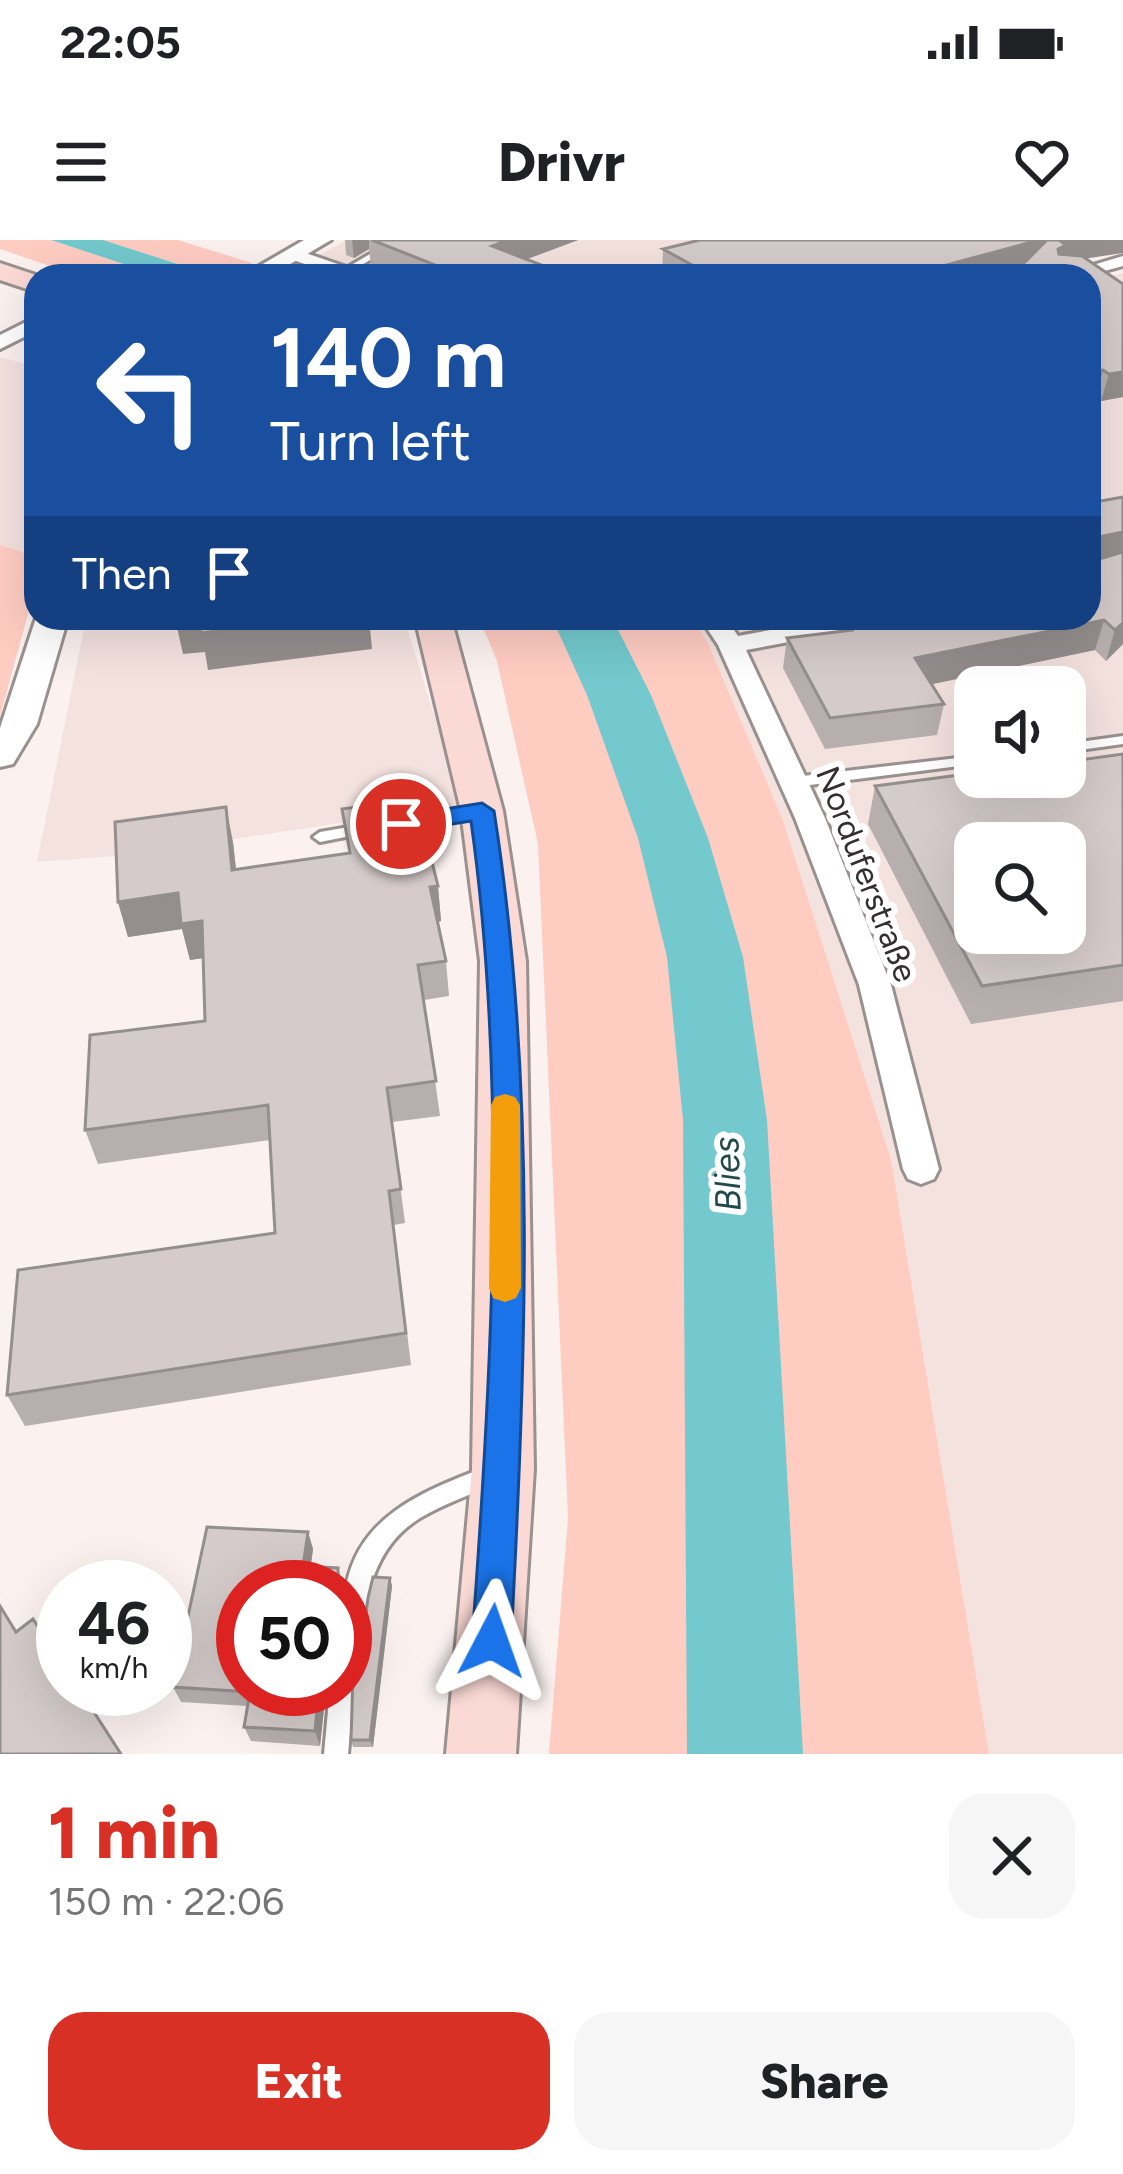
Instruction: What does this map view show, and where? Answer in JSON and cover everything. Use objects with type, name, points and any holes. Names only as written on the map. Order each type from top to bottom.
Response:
[{"type":"main road","points":[[436,630],[482,811],[503,961],[502,1469],[481,1754]]},
{"type":"street","points":[[276,264],[320,240]]},
{"type":"street","points":[[294,254],[322,264]]},
{"type":"street","points":[[0,755],[20,724],[48,630]]},
{"type":"street","name":"Norduferstraße","points":[[721,630],[794,782],[875,985],[921,1169]]},
{"type":"street","points":[[731,645],[810,630]]},
{"type":"lane","points":[[365,264],[400,240]]},
{"type":"lane","points":[[1086,745],[1123,740]]},
{"type":"lane","points":[[794,782],[954,763]]},
{"type":"lane","points":[[320,837],[482,811]]},
{"type":"lane","points":[[368,1560],[397,1521],[502,1469]]},
{"type":"lane","points":[[336,1754],[340,1716]]},
{"type":"shaded area","points":[[0,240],[51,240],[124,264],[44,264],[0,249]]},
{"type":"shaded area","points":[[103,240],[178,240],[252,263],[178,264]]},
{"type":"shaded area","points":[[346,240],[1061,240],[1066,264],[304,264]]},
{"type":"shaded area","points":[[1123,273],[1123,1754],[989,1754],[891,1159],[783,820],[700,630],[1101,630],[1101,278]]},
{"type":"shaded area","points":[[0,357],[24,364],[24,552],[0,545]]},
{"type":"shaded area","points":[[0,545],[24,552],[24,629],[0,716]]},
{"type":"shaded area","points":[[84,630],[408,630],[462,805],[127,855],[37,862]]},
{"type":"shaded area","points":[[484,630],[700,630],[708,643],[783,820],[891,1159],[989,1754],[549,1754],[568,1518],[538,844],[497,661]]},
{"type":"water","points":[[51,240],[103,240],[178,264],[124,264]]},
{"type":"building","points":[[372,240],[508,240],[492,246],[539,264],[432,264]]},
{"type":"building","points":[[700,240],[1039,240],[950,264],[690,264],[663,249]]},
{"type":"building","points":[[1047,240],[1059,240],[1066,245],[1058,249],[1059,254],[1082,256],[1094,264],[1023,264]]},
{"type":"building","points":[[1101,269],[1123,284],[1123,372],[1103,370]]},
{"type":"building","points":[[1123,497],[1123,532],[1101,537],[1101,501]]},
{"type":"building","points":[[1123,552],[1123,623],[1115,630],[1104,620],[1101,558]]},
{"type":"building","points":[[852,630],[1054,630],[915,658],[944,704],[830,718],[787,638]]},
{"type":"building","points":[[1123,754],[1123,965],[982,986],[965,954],[1086,954],[1086,822],[954,822],[954,934],[875,786],[954,776],[954,798],[1086,798],[1086,759]]},
{"type":"building","points":[[416,799],[438,886],[430,887],[446,961],[418,965],[436,1081],[387,1088],[401,1189],[389,1191],[406,1333],[7,1395],[18,1270],[275,1233],[268,1105],[85,1130],[90,1035],[205,1021],[202,921],[181,924],[178,893],[118,902],[115,822],[226,807],[232,870],[350,853],[342,809]]},
{"type":"building","points":[[207,1527],[308,1532],[304,1560],[216,1560],[216,1690],[192,1688],[192,1598]]},
{"type":"building","points":[[373,1577],[390,1578],[370,1740],[351,1740],[352,1716],[372,1716]]},
{"type":"building","points":[[0,1606],[16,1632],[33,1619],[36,1624],[36,1716],[96,1716],[121,1754],[0,1754]]},
{"type":"building","points":[[246,1716],[316,1716],[315,1731],[244,1727]]},
{"type":"waterway","name":"Blies","points":[[588,630],[619,695],[673,838],[705,957],[725,1120],[745,1754]]},
{"type":"slow traffic","points":[[505,1105],[505,1288]]},
{"type":"route","points":[[401,824],[482,811],[494,880],[503,961],[506,1183],[502,1469],[492,1641]]}]
